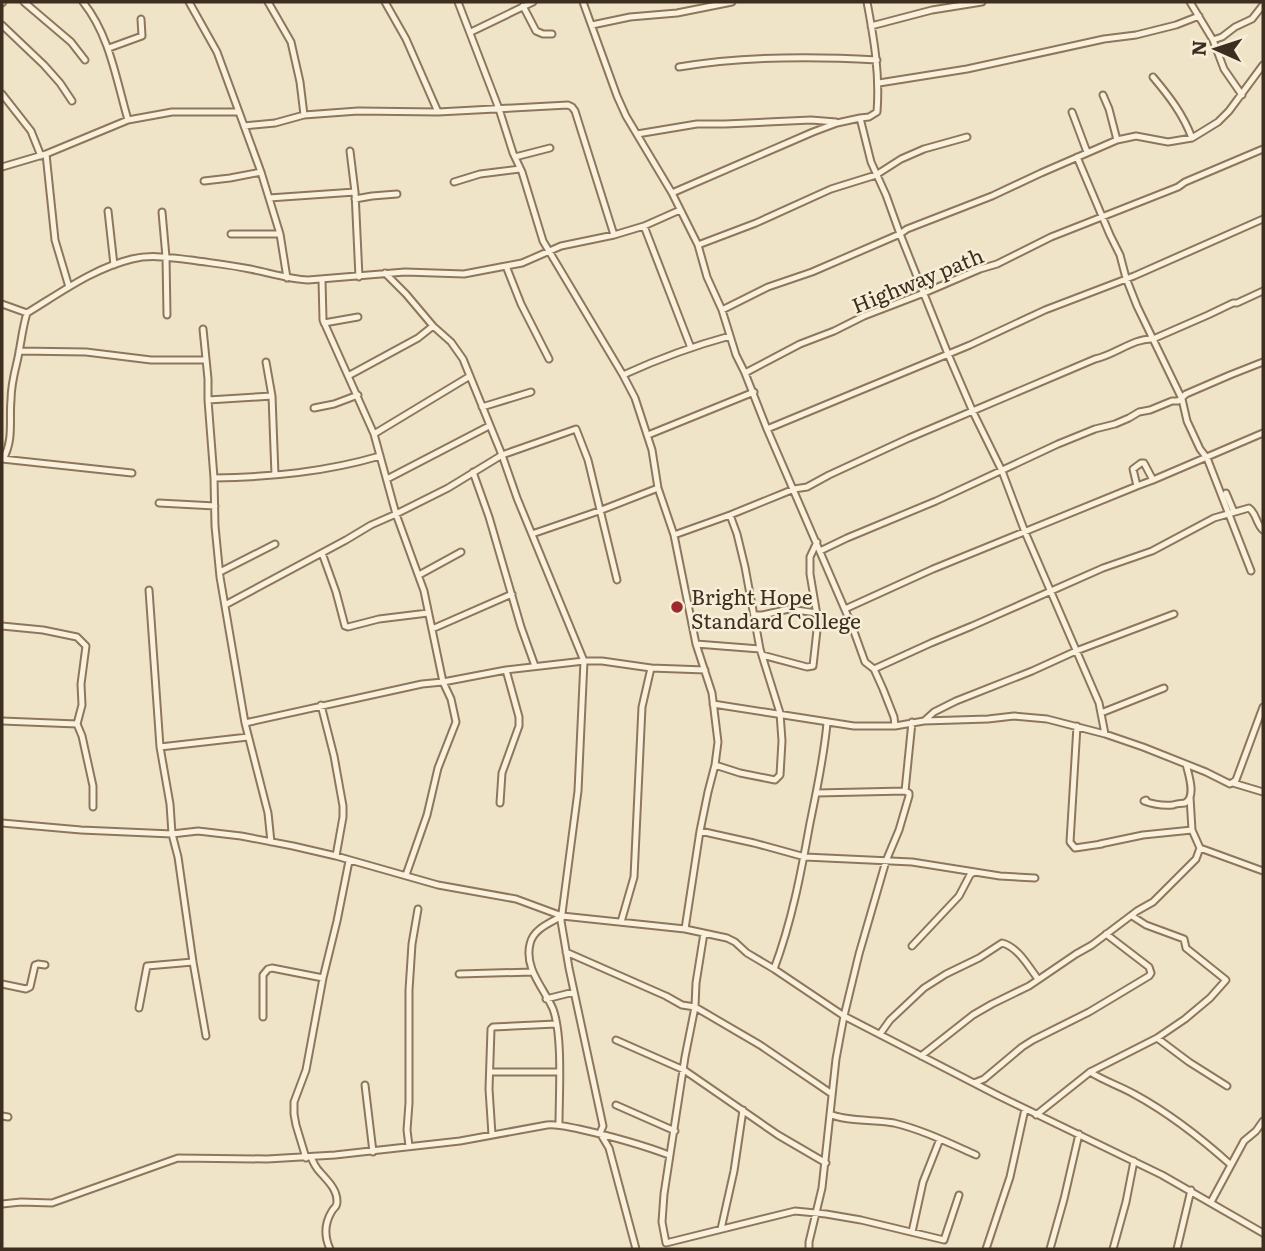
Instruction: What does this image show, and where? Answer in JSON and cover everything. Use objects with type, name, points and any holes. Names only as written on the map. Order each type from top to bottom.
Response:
[{"type":"street","points":[[24,2],[71,42],[85,60]]},
{"type":"street","points":[[83,2],[99,24],[128,120]]},
{"type":"street","points":[[189,2],[216,52],[261,172],[280,233],[287,278]]},
{"type":"street","points":[[268,2],[291,43],[304,115]]},
{"type":"street","points":[[385,2],[406,39],[438,112]]},
{"type":"street","points":[[458,2],[499,109],[543,241],[635,398],[652,450],[658,488],[674,535],[696,643],[713,704],[718,742],[700,831],[685,929]]},
{"type":"street","points":[[471,32],[533,2]]},
{"type":"street","points":[[583,2],[626,116],[672,193],[698,245],[736,355],[754,392],[865,662],[874,669],[889,703],[895,726]]},
{"type":"street","points":[[592,25],[732,2]]},
{"type":"street","points":[[672,193],[837,123],[869,117],[877,112],[877,60],[867,2]]},
{"type":"street","points":[[871,26],[932,10],[982,2]]},
{"type":"street","points":[[1190,2],[1213,40],[1224,69],[1242,95]]},
{"type":"street","points":[[1213,40],[1252,19],[1263,5]]},
{"type":"street","points":[[523,6],[536,30],[542,34],[552,34]]},
{"type":"street","points":[[879,83],[976,67],[1104,38],[1136,35],[1199,16]]},
{"type":"street","points":[[108,48],[142,36],[141,19]]},
{"type":"street","points":[[2,25],[44,65],[72,102]]},
{"type":"street","points":[[678,67],[715,61],[800,57],[877,60]]},
{"type":"street","points":[[722,310],[768,287],[812,272],[1117,140],[1136,136],[1168,142],[1192,138],[1218,122],[1242,95],[1263,65]]},
{"type":"street","points":[[1153,76],[1175,104],[1192,138]]},
{"type":"street","points":[[2,94],[31,131],[43,155],[55,240],[69,287]]},
{"type":"street","points":[[1103,95],[1117,140]]},
{"type":"street","points":[[244,126],[275,123],[304,115],[358,111],[438,112],[562,104],[572,107],[614,235]]},
{"type":"street","points":[[2,167],[43,155],[128,120],[172,111],[239,113]]},
{"type":"street","points":[[1072,112],[1087,152]]},
{"type":"street","points":[[860,118],[871,162],[880,178],[948,354],[1002,471],[1025,532],[1099,703],[1105,734]]},
{"type":"street","points":[[637,134],[697,124],[811,120],[837,123]]},
{"type":"street","points":[[698,245],[756,223],[831,189],[876,174],[924,149],[967,137]]},
{"type":"street","points":[[514,157],[551,148]]},
{"type":"street","name":"Highway path","points":[[746,373],[800,344],[864,316],[997,264],[1051,237],[1178,187],[1263,149]]},
{"type":"street","points":[[350,151],[359,277]]},
{"type":"street","points":[[1077,157],[1122,258],[1126,278],[1182,399],[1187,421],[1231,513],[1251,570]]},
{"type":"street","points":[[454,181],[480,174],[520,169]]},
{"type":"street","points":[[204,181],[261,172]]},
{"type":"street","points":[[269,198],[397,194]]},
{"type":"street","points":[[132,473],[3,459],[8,449],[11,429],[10,400],[27,313],[69,287],[114,265],[154,256],[234,266],[308,281],[385,273],[464,274],[522,263],[561,246],[644,226],[680,210]]},
{"type":"street","points":[[107,212],[114,265]]},
{"type":"street","points":[[162,212],[167,315]]},
{"type":"street","points":[[767,429],[1263,219]]},
{"type":"street","points":[[644,226],[691,348]]},
{"type":"street","points":[[231,234],[280,233]]},
{"type":"street","points":[[506,266],[520,304],[549,359]]},
{"type":"street","points":[[385,273],[458,350],[584,661],[578,791],[561,926],[603,1126],[600,1133]]},
{"type":"street","points":[[322,280],[324,323],[374,434],[396,514],[419,575],[443,682],[451,699],[456,722],[438,768],[424,826],[406,875]]},
{"type":"street","points":[[674,535],[794,489],[807,487],[909,438],[1145,338],[1153,339],[1263,291]]},
{"type":"street","points":[[2,304],[27,313]]},
{"type":"street","points":[[324,323],[358,317]]},
{"type":"street","points":[[348,376],[418,338],[433,326]]},
{"type":"street","points":[[202,329],[208,379],[220,572],[245,723],[268,813],[271,842]]},
{"type":"street","points":[[623,374],[730,336]]},
{"type":"street","points":[[19,351],[86,352],[151,360],[206,360]]},
{"type":"street","points":[[266,362],[272,396],[275,475]]},
{"type":"street","points":[[820,551],[1058,444],[1115,424],[1139,412],[1182,399],[1186,394],[1263,362]]},
{"type":"street","points":[[374,434],[470,376]]},
{"type":"street","points":[[648,435],[754,392]]},
{"type":"street","points":[[482,407],[531,393]]},
{"type":"street","points":[[314,408],[358,395]]},
{"type":"street","points":[[208,400],[272,396]]},
{"type":"street","points":[[387,479],[489,426]]},
{"type":"street","points":[[225,605],[371,524],[448,488],[502,455],[576,429],[588,460],[617,580]]},
{"type":"street","points":[[845,609],[933,569],[1263,433]]},
{"type":"street","points":[[214,478],[306,472],[380,456]]},
{"type":"street","points":[[1137,486],[1133,469],[1141,463],[1153,480]]},
{"type":"street","points":[[473,472],[535,666]]},
{"type":"street","points":[[532,534],[658,488]]},
{"type":"street","points":[[1226,493],[1231,513]]},
{"type":"street","points":[[159,503],[215,506]]},
{"type":"street","points":[[874,669],[1103,568],[1152,551],[1214,519],[1249,508],[1263,530]]},
{"type":"street","points":[[715,765],[775,780],[780,775],[780,713],[761,652],[740,545],[730,515]]},
{"type":"street","points":[[696,643],[761,652],[807,667],[813,666],[817,613],[810,563],[811,552],[817,542]]},
{"type":"street","points":[[220,572],[275,544]]},
{"type":"street","points":[[419,575],[461,552]]},
{"type":"street","points":[[322,553],[345,626],[428,613]]},
{"type":"street","points":[[149,590],[160,747],[206,1036]]},
{"type":"street","points":[[432,629],[512,594]]},
{"type":"street","points":[[754,615],[789,608],[817,613]]},
{"type":"street","points":[[924,720],[956,701],[1032,671],[1076,650],[1174,614]]},
{"type":"street","points":[[757,627],[762,615]]},
{"type":"street","points":[[2,626],[78,637],[86,646],[78,724],[93,786],[93,807]]},
{"type":"street","points":[[245,723],[422,684],[535,666],[602,661],[651,668],[705,670]]},
{"type":"street","points":[[621,922],[634,877],[642,707],[651,668]]},
{"type":"street","points":[[500,803],[502,773],[519,726],[506,670]]},
{"type":"street","points":[[1101,713],[1164,688]]},
{"type":"street","points":[[713,704],[854,726],[895,726],[924,720],[1014,716],[1047,719],[1105,734],[1206,772],[1226,783],[1263,792]]},
{"type":"street","points":[[321,705],[344,806],[336,856]]},
{"type":"street","points":[[1233,783],[1263,707]]},
{"type":"street","points":[[2,721],[78,724]]},
{"type":"street","points":[[905,791],[912,722]]},
{"type":"street","points":[[775,969],[791,919],[805,857],[827,723]]},
{"type":"street","points":[[1077,726],[1070,842],[1075,848],[1143,835],[1192,830]]},
{"type":"street","points":[[160,747],[248,737]]},
{"type":"street","points":[[921,1056],[973,1016],[1029,986],[1153,902],[1189,867],[1200,848],[1192,830],[1191,786],[1185,764]]},
{"type":"street","points":[[809,1249],[826,1163],[836,1059],[844,1016],[886,861],[909,793],[817,793]]},
{"type":"street","points":[[1146,800],[1144,802],[1160,806],[1184,803],[1190,797]]},
{"type":"street","points":[[2,823],[80,830],[172,834],[198,831],[241,836],[336,856],[438,885],[516,899],[562,916],[685,929],[732,940],[747,953],[844,1016],[1036,1115],[1191,1190],[1263,1233]]},
{"type":"street","points":[[700,831],[805,857],[912,862],[1000,876],[1035,878]]},
{"type":"street","points":[[1200,848],[1263,871]]},
{"type":"street","points":[[330,1249],[325,1232],[327,1219],[337,1198],[329,1181],[308,1158],[294,1114],[295,1102],[306,1070],[349,861]]},
{"type":"street","points":[[912,946],[959,896],[971,872]]},
{"type":"street","points":[[409,1146],[409,990],[418,909]]},
{"type":"street","points":[[559,1124],[556,1024],[552,1009],[533,972],[529,947],[532,938],[562,916]]},
{"type":"street","points":[[1036,1115],[1090,1072],[1157,1038],[1210,998],[1226,980],[1186,948],[1184,939],[1146,925],[1132,916]]},
{"type":"street","points":[[704,933],[695,1007],[669,1155],[662,1222],[666,1243],[796,1211],[861,1220],[944,1240],[959,1195]]},
{"type":"street","points":[[974,1083],[1022,1047],[1089,1013],[1149,976],[1149,967],[1106,934]]},
{"type":"street","points":[[880,1034],[890,1020],[924,988],[1002,943],[1009,945],[1038,979]]},
{"type":"street","points":[[566,952],[682,1005],[695,1007],[760,1045],[832,1094]]},
{"type":"street","points":[[139,1008],[147,966],[193,962]]},
{"type":"street","points":[[2,984],[26,989],[30,987],[35,965],[45,965]]},
{"type":"street","points":[[263,1017],[263,975],[268,969],[323,978]]},
{"type":"street","points":[[459,974],[533,972]]},
{"type":"street","points":[[546,999],[574,992]]},
{"type":"street","points":[[492,1135],[489,1072],[491,1029],[556,1024]]},
{"type":"street","points":[[1157,1038],[1227,1086]]},
{"type":"street","points":[[616,1040],[684,1070],[778,1135],[826,1163]]},
{"type":"street","points":[[489,1072],[559,1072]]},
{"type":"street","points":[[1090,1072],[1135,1094],[1176,1120],[1231,1165]]},
{"type":"street","points":[[365,1085],[373,1152]]},
{"type":"street","points":[[616,1105],[675,1131]]},
{"type":"street","points":[[986,1249],[1010,1177],[1025,1109]]},
{"type":"street","points":[[721,1229],[734,1171],[743,1110]]},
{"type":"street","points":[[830,1117],[895,1124],[930,1134],[976,1155]]},
{"type":"street","points":[[1211,1202],[1246,1137],[1256,1131],[1263,1121]]},
{"type":"street","points":[[2,1204],[52,1203],[178,1158],[308,1158],[460,1141],[559,1124],[637,1143],[669,1155]]},
{"type":"street","points":[[600,1133],[609,1148],[636,1249]]},
{"type":"street","points":[[1050,1249],[1079,1134]]},
{"type":"street","points":[[912,1232],[923,1182],[940,1139]]},
{"type":"street","points":[[1113,1249],[1134,1161]]},
{"type":"street","points":[[1177,1249],[1191,1190]]},
{"type":"place","name":"Bright Hope Standard College","points":[[677,607]]}]
